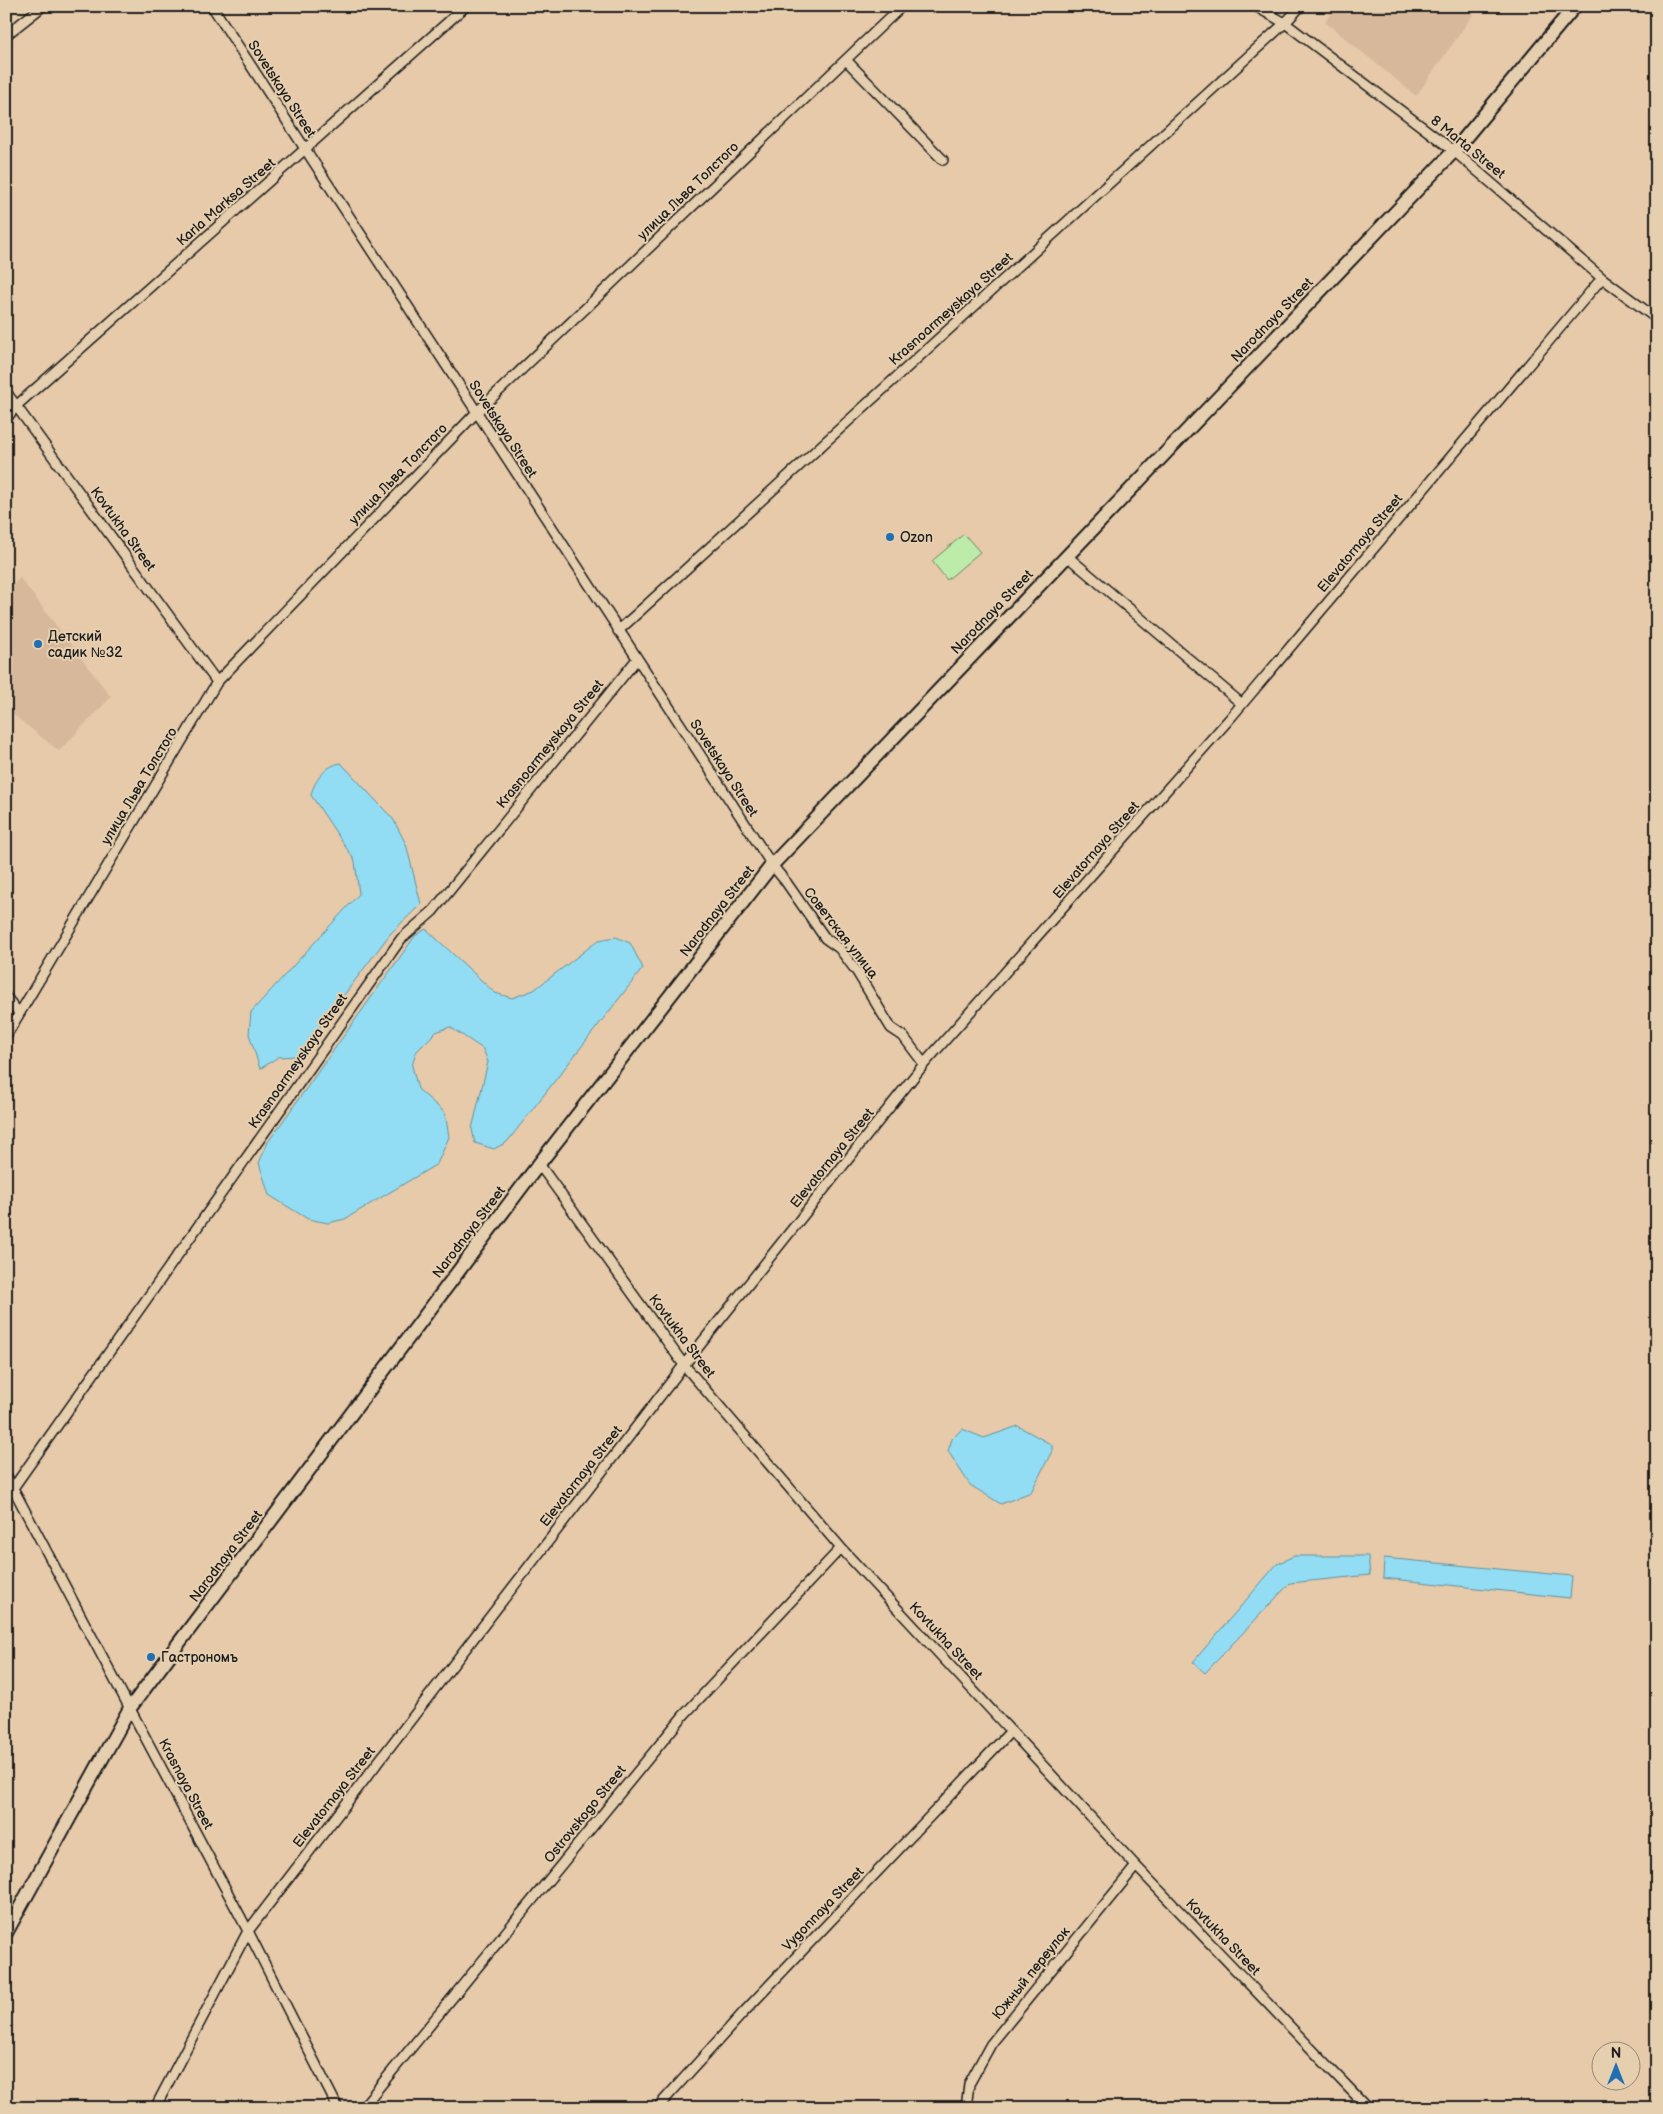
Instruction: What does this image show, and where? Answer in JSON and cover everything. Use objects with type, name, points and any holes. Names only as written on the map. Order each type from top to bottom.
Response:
[{"type":"main road","name":"Narodnaya Street","points":[[6,1933],[130,1708],[539,1164],[772,865],[1454,151],[1574,6]]},
{"type":"street","points":[[6,35],[43,6]]},
{"type":"street","name":"Sovetskaya Street","points":[[212,6],[772,865]]},
{"type":"street","name":"Karla Marksa Street","points":[[6,419],[16,406],[466,6]]},
{"type":"street","name":"улица Льва Толстого","points":[[6,1036],[217,682],[476,413],[902,6]]},
{"type":"street","name":"8 Marta Street","points":[[1255,6],[1285,23],[1454,151],[1602,278],[1657,319]]},
{"type":"street","name":"Krasnoarmeyskaya Street","points":[[618,631],[1285,23],[1301,6]]},
{"type":"street","points":[[846,60],[943,160]]},
{"type":"street","name":"Elevatornaya Street","points":[[155,2108],[248,1931],[684,1365],[924,1064],[1242,704],[1602,278]]},
{"type":"street","name":"Kovtukha Street","points":[[6,392],[217,682]]},
{"type":"street","points":[[1067,556],[1242,704]]},
{"type":"street","name":"Krasnoarmeyskaya Street","points":[[6,1498],[400,938],[433,911],[637,659]]},
{"type":"street","name":"Советская улица","points":[[772,865],[825,938],[839,948],[857,972],[891,1028],[903,1036],[924,1064]]},
{"type":"street","points":[[6,997],[20,1013]]},
{"type":"street","name":"Kovtukha Street","points":[[539,1164],[684,1365],[841,1548],[1136,1866],[1368,2108]]},
{"type":"street","name":"Krasnaya Street","points":[[6,1474],[248,1931],[338,2108]]},
{"type":"street","name":"Ostrovskogo Street","points":[[362,2108],[683,1716],[841,1548]]},
{"type":"street","name":"Vygonnaya Street","points":[[657,2108],[743,2014],[1011,1731]]},
{"type":"street","name":"Южный переулок","points":[[966,2108],[969,2084],[991,2044],[1136,1866]]},
{"type":"shaded area","points":[[1336,6],[1479,6],[1416,96],[1325,22]]},
{"type":"shaded area","name":"Детский садик №32","points":[[20,578],[111,697],[59,751],[6,709],[6,591]]},
{"type":"green space","points":[[964,534],[980,552],[947,580],[932,561]]},
{"type":"water","points":[[341,763],[393,819],[406,844],[421,904],[390,934],[298,1056],[278,1057],[260,1069],[249,1034],[251,1012],[359,894],[355,861],[311,795],[315,784],[322,774],[330,767]]},
{"type":"water","points":[[426,929],[495,993],[512,998],[534,990],[599,940],[616,937],[630,943],[643,968],[507,1142],[494,1149],[475,1143],[472,1129],[488,1062],[483,1049],[450,1027],[436,1032],[416,1052],[412,1066],[418,1089],[445,1113],[449,1137],[437,1164],[345,1219],[328,1223],[308,1219],[269,1195],[259,1163],[268,1142],[415,936]]},
{"type":"water","points":[[1018,1426],[1052,1445],[1052,1451],[1031,1492],[1001,1504],[970,1485],[948,1451],[952,1439],[962,1429],[984,1438]]},
{"type":"water","points":[[1294,1556],[1368,1556],[1370,1575],[1290,1583],[1205,1673],[1193,1662],[1277,1564]]},
{"type":"water","points":[[1384,1558],[1572,1576],[1570,1598],[1383,1578]]},
{"type":"place","name":"Ozon","points":[[890,537]]},
{"type":"place","name":"Детский садик №32","points":[[38,644]]},
{"type":"place","name":"Гастрономъ","points":[[151,1657]]}]
